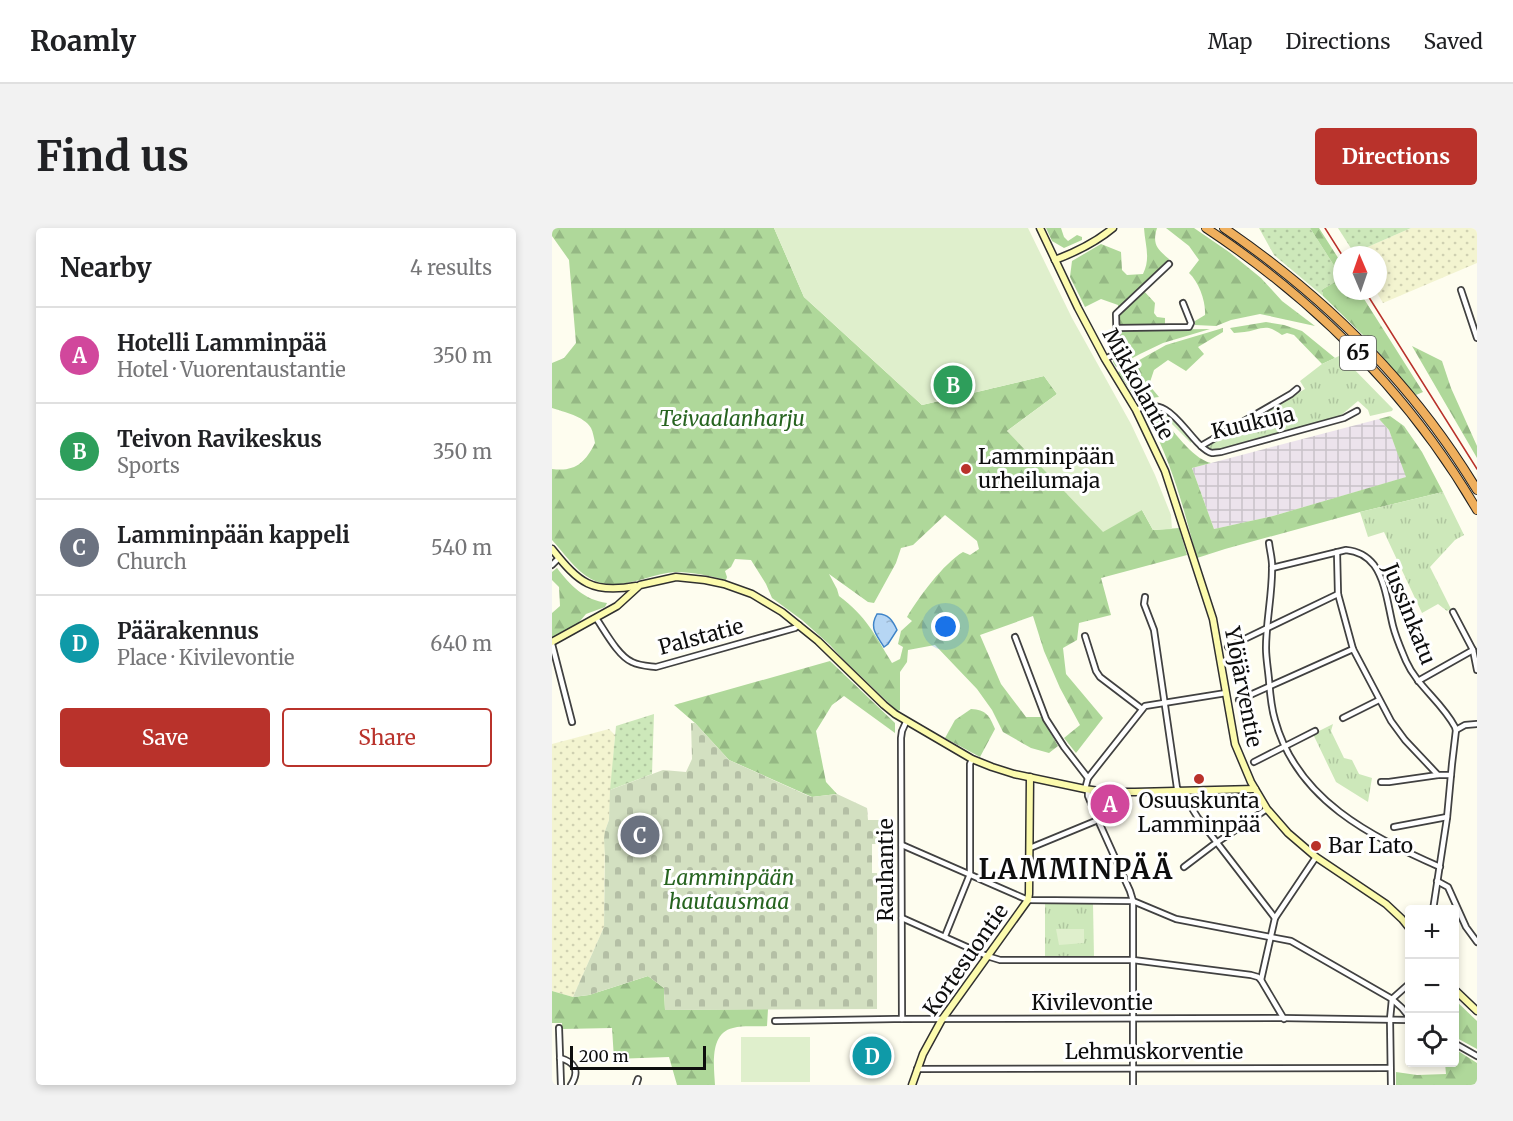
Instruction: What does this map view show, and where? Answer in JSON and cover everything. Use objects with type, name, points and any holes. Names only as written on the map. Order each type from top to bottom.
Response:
[{"type":"highway","name":"65","points":[[1206,228],[1276,278],[1351,346],[1420,424],[1477,510]]},
{"type":"highway","name":"65","points":[[1224,228],[1289,276],[1359,339],[1409,394],[1448,445],[1477,489]]},
{"type":"main road","name":"Mikkolantie","points":[[1040,228],[1105,359],[1136,410],[1165,471],[1194,561]]},
{"type":"main road","points":[[1055,260],[1086,246],[1113,228]]},
{"type":"main road","points":[[552,549],[578,577],[595,587],[613,589],[680,577],[724,584],[760,597],[799,625],[884,705],[906,722],[972,759],[1002,771],[1087,790],[1106,792],[1255,789]]},
{"type":"main road","name":"Ylöjärventie","points":[[1194,561],[1213,619],[1235,744],[1255,789],[1267,809],[1288,833],[1316,857],[1383,901],[1405,923]]},
{"type":"main road","points":[[552,643],[622,602],[640,585]]},
{"type":"main road","name":"Kortesuontie","points":[[912,1085],[922,1054],[942,1019],[1028,900],[1030,777]]},
{"type":"main road","points":[[1459,993],[1477,1011]]},
{"type":"street","points":[[1105,359],[1115,354],[1117,350],[1116,314],[1169,264]]},
{"type":"street","points":[[1461,290],[1477,338]]},
{"type":"street","points":[[1117,328],[1189,327],[1191,323],[1183,303]]},
{"type":"street","points":[[1201,446],[1297,389]]},
{"type":"street","name":"Kuukuja","points":[[1136,410],[1150,406],[1162,407],[1209,453],[1221,452],[1344,418],[1358,411]]},
{"type":"street","points":[[1269,543],[1272,568],[1266,650],[1274,719],[1284,747],[1299,773],[1336,810],[1382,840],[1440,867]]},
{"type":"street","name":"Jussinkatu","points":[[1272,568],[1346,550],[1356,552],[1368,559],[1375,566],[1384,587],[1393,627],[1407,664],[1418,681],[1454,723],[1456,730]]},
{"type":"street","points":[[1337,552],[1338,594],[1353,649],[1391,721],[1405,740],[1438,775]]},
{"type":"street","points":[[552,565],[559,558]]},
{"type":"street","points":[[1228,647],[1338,594]]},
{"type":"street","points":[[1145,597],[1144,604],[1154,630],[1177,788],[1275,918]]},
{"type":"street","points":[[1453,612],[1473,650],[1477,670]]},
{"type":"street","name":"Palstatie","points":[[596,618],[623,656],[633,662],[656,667],[799,625]]},
{"type":"street","points":[[1085,636],[1100,677],[1142,709]]},
{"type":"street","points":[[1015,637],[1047,719],[1064,747],[1088,778]]},
{"type":"street","points":[[552,643],[572,722]]},
{"type":"street","points":[[1239,700],[1353,649]]},
{"type":"street","points":[[1418,681],[1473,650]]},
{"type":"street","points":[[1133,1085],[1133,901],[1088,796],[1088,778],[1145,706],[1226,693]]},
{"type":"street","points":[[1343,718],[1379,700]]},
{"type":"street","name":"Rauhantie","points":[[902,1019],[901,738],[906,722]]},
{"type":"street","points":[[1434,905],[1447,817],[1456,730],[1465,725],[1477,724]]},
{"type":"street","points":[[1254,762],[1316,731]]},
{"type":"street","points":[[945,936],[970,874],[970,764],[972,759]]},
{"type":"street","points":[[1381,782],[1451,775]]},
{"type":"street","points":[[1184,867],[1267,809]]},
{"type":"street","points":[[1394,826],[1447,817]]},
{"type":"street","points":[[1030,848],[1098,820]]},
{"type":"street","points":[[902,845],[1028,900],[1133,901],[1176,919],[1291,941],[1392,999],[1406,1013]]},
{"type":"street","points":[[1261,980],[1275,918],[1316,857]]},
{"type":"street","points":[[1437,881],[1448,887],[1466,927],[1477,942]]},
{"type":"street","points":[[902,918],[987,956],[1005,961],[1133,960],[1251,975],[1261,980],[1284,1018]]},
{"type":"street","points":[[1390,1085],[1392,999],[1405,987]]},
{"type":"street","name":"Kivilevontie","points":[[775,1021],[1405,1019]]},
{"type":"street","points":[[559,1028],[561,1085]]},
{"type":"street","points":[[1459,1045],[1477,1056]]},
{"type":"street","points":[[560,1058],[568,1060],[573,1065],[575,1074],[571,1085]]},
{"type":"street","name":"Lehmuskorventie","points":[[917,1069],[1390,1068]]},
{"type":"shaded area","points":[[1379,419],[1389,430],[1407,477],[1273,516],[1214,529],[1192,468]]},
{"type":"green space","name":"Teivaalanharju","points":[[552,228],[774,228],[804,297],[922,405],[1044,376],[1057,394],[1007,431],[1142,510],[1153,530],[1179,528],[1187,555],[1101,578],[1111,615],[1079,623],[1077,640],[1063,648],[1066,674],[1103,718],[1076,753],[1064,738],[1080,725],[1044,651],[1033,616],[980,635],[1001,684],[1026,717],[1041,717],[1058,746],[1049,753],[1031,748],[1003,732],[992,710],[977,689],[935,645],[908,650],[907,662],[900,672],[900,710],[897,711],[830,645],[772,598],[751,560],[735,559],[731,567],[725,571],[726,580],[695,573],[676,572],[623,584],[601,583],[591,579],[575,566],[552,540],[552,469],[567,469],[578,465],[595,443],[591,428],[584,420],[552,408],[552,363],[564,358],[576,343],[569,260],[552,236]],"holes":[[[945,515],[977,541],[979,549],[970,555],[963,552],[956,557],[940,572],[918,600],[907,617],[912,621],[901,631],[898,644],[903,647],[900,659],[892,663],[863,619],[839,596],[829,574],[868,602],[874,603],[896,563],[901,548],[913,545]]]},
{"type":"green space","points":[[774,228],[1028,228],[1072,318],[1131,424],[1171,515],[1172,529],[1153,530],[1142,510],[1103,532],[1007,431],[1057,394],[1044,376],[922,405],[804,297]]},
{"type":"green space","points":[[1046,228],[1061,228],[1068,241],[1077,235],[1082,237],[1082,240],[1064,248],[1052,241]]},
{"type":"green space","points":[[1144,228],[1157,228],[1155,242],[1169,259],[1166,265],[1118,310],[1118,305],[1101,299],[1085,307],[1070,277],[1072,261],[1101,244],[1121,252],[1122,270],[1127,275],[1143,274],[1147,257]]},
{"type":"green space","points":[[1166,228],[1194,228],[1229,252],[1261,278],[1282,301],[1315,326],[1260,314],[1231,320],[1216,326],[1195,325],[1195,321],[1205,315],[1201,292],[1189,273],[1199,260],[1189,246]]},
{"type":"green space","points":[[1259,228],[1310,228],[1333,264],[1333,283],[1323,289],[1323,296],[1274,255]]},
{"type":"green space","points":[[1310,228],[1319,228],[1333,250],[1333,264]]},
{"type":"green space","points":[[1338,228],[1411,228],[1370,246],[1350,246]]},
{"type":"green space","points":[[1411,228],[1477,228],[1477,263],[1383,303],[1381,300],[1387,300],[1387,246],[1370,246]]},
{"type":"green space","points":[[1333,283],[1333,300],[1365,300],[1423,392],[1416,395],[1368,340],[1323,296],[1323,289]]},
{"type":"green space","points":[[1143,290],[1155,303],[1154,313],[1157,317],[1165,318],[1165,326],[1119,327],[1119,313]]},
{"type":"green space","points":[[1266,322],[1302,331],[1335,358],[1322,364],[1294,335],[1287,333],[1282,335],[1266,328],[1234,333],[1230,328]]},
{"type":"green space","points":[[1223,328],[1223,332],[1198,347],[1204,354],[1186,371],[1168,360],[1154,370],[1149,385],[1159,397],[1143,399],[1135,397],[1118,372],[1166,345]]},
{"type":"green space","points":[[1210,329],[1163,343],[1116,367],[1113,362],[1113,358],[1120,352],[1120,330]]},
{"type":"green space","points":[[1412,346],[1442,361],[1451,388],[1477,446],[1477,458]]},
{"type":"green space","points":[[1339,356],[1393,409],[1392,411],[1370,416],[1368,410],[1358,401],[1339,417],[1226,448],[1211,450],[1206,446],[1305,389],[1300,381],[1322,364]]},
{"type":"green space","points":[[1151,408],[1169,416],[1192,441],[1191,443],[1161,413],[1153,411],[1143,415]]},
{"type":"green space","points":[[1390,416],[1404,426],[1422,452],[1443,492],[1360,512],[1197,558],[1171,469],[1148,419],[1158,417],[1189,449],[1211,463],[1192,468],[1214,529],[1273,516],[1406,477],[1389,430],[1379,419]]},
{"type":"green space","points":[[1443,492],[1464,535],[1455,540],[1430,567],[1451,609],[1447,611],[1438,604],[1422,613],[1384,532],[1368,537],[1360,512]]},
{"type":"green space","points":[[557,568],[578,591],[591,599],[607,603],[605,607],[586,614],[575,627],[552,640],[552,613],[560,606],[559,587],[552,580],[552,572]]},
{"type":"green space","points":[[830,661],[895,723],[895,733],[844,696],[832,705],[816,731],[826,782],[837,794],[812,797],[729,760],[695,723],[674,705]]},
{"type":"green space","points":[[971,709],[986,714],[995,729],[980,757],[945,738],[955,720]]},
{"type":"green space","points":[[654,714],[652,774],[610,790],[616,726]]},
{"type":"green space","name":"Lamminpään hautausmaa","points":[[691,723],[695,723],[729,760],[811,797],[837,794],[867,808],[868,820],[895,820],[895,834],[877,834],[877,844],[872,844],[872,873],[877,873],[877,1009],[665,1010],[664,988],[648,976],[589,995],[573,997],[604,927],[604,839],[609,820],[610,790],[663,770],[686,772],[692,759]]},
{"type":"green space","points":[[1333,724],[1331,731],[1344,758],[1352,760],[1359,774],[1372,778],[1368,802],[1336,782],[1313,734]]},
{"type":"green space","points":[[609,729],[615,735],[609,820],[605,831],[604,927],[573,997],[552,991],[552,744]]},
{"type":"green space","points":[[1045,903],[1093,903],[1094,958],[1045,958]]},
{"type":"green space","points":[[1056,929],[1084,929],[1084,943],[1059,945]]},
{"type":"green space","points":[[648,976],[664,988],[665,1010],[768,1009],[767,1026],[733,1028],[720,1036],[715,1052],[715,1085],[677,1085],[669,1057],[614,1059],[612,1028],[562,1029],[562,1023],[552,1023],[552,991],[573,997],[589,995]]},
{"type":"green space","points":[[1459,1004],[1477,1021],[1477,1049],[1459,1039]]},
{"type":"green space","points":[[741,1037],[810,1037],[810,1082],[741,1082]]},
{"type":"green space","points":[[1459,1052],[1477,1063],[1477,1085],[1396,1085],[1396,1072],[1417,1075],[1446,1074],[1445,1067],[1459,1067]]},
{"type":"water","points":[[877,614],[890,618],[897,630],[884,647],[874,627]]},
{"type":"railway","points":[[1325,228],[1336,246]]},
{"type":"railway","points":[[1371,300],[1477,469]]},
{"type":"place","name":"Teivon Ravikeskus","points":[[953,385]]},
{"type":"place","name":"Lamminpään urheilumaja","points":[[966,469]]},
{"type":"place","name":"Osuuskunta Lamminpää","points":[[1199,779]]},
{"type":"place","name":"Hotelli Lamminpää","points":[[1110,804]]},
{"type":"place","name":"Lamminpään kappeli","points":[[640,835]]},
{"type":"place","name":"Bar Lato","points":[[1316,846]]},
{"type":"place","name":"Päärakennus","points":[[872,1056]]},
{"type":"district","name":"LAMMINPÄÄ","points":[[1076,870]]}]
